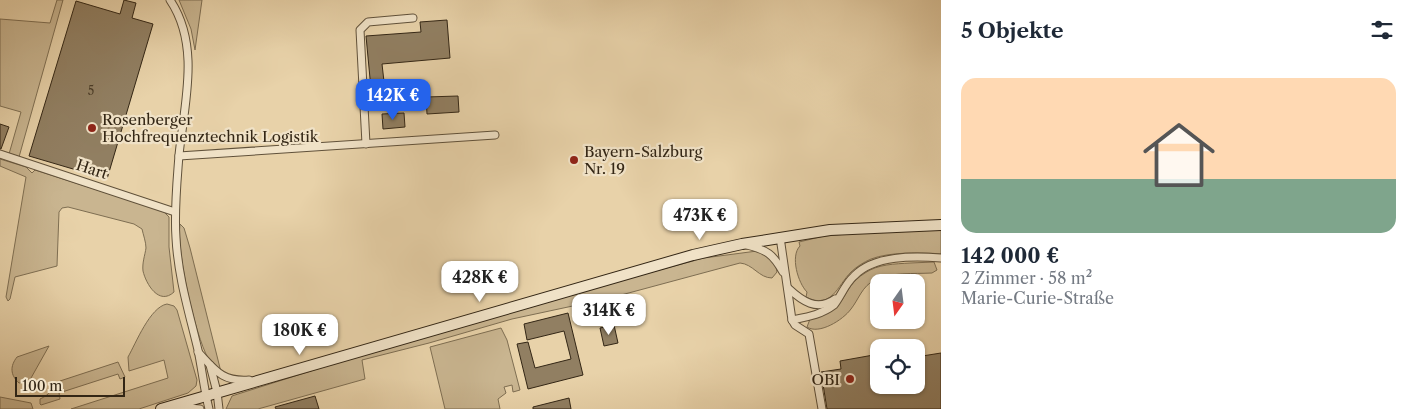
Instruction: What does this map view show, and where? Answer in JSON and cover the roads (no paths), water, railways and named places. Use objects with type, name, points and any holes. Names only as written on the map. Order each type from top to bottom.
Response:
[{"type":"main road","points":[[165,408],[684,257],[780,237],[838,229],[941,225]]},
{"type":"street","points":[[170,0],[181,19],[187,42],[188,68],[175,212],[177,261],[209,409]]},
{"type":"street","points":[[366,144],[360,30],[368,22],[413,18]]},
{"type":"street","points":[[179,156],[495,135]]},
{"type":"street","name":"Hart","points":[[0,154],[175,212]]},
{"type":"street","points":[[780,237],[792,320],[809,334],[822,409]]},
{"type":"street","points":[[742,244],[759,248],[769,253],[776,259],[786,276]]},
{"type":"street","points":[[792,320],[825,312],[834,305],[839,295],[855,275],[873,263],[904,259],[941,258]]},
{"type":"street","points":[[788,288],[800,299],[812,304],[826,304],[839,295]]},
{"type":"street","points":[[198,352],[210,365],[228,379],[238,381],[261,380]]},
{"type":"street","points":[[210,365],[219,409]]},
{"type":"street","points":[[165,408],[192,407],[200,409]]},
{"type":"place","name":"Rosenberger Hochfrequenztechnik Logistik","points":[[92,128]]},
{"type":"place","name":"Bayern-Salzburg Nr. 19","points":[[574,160]]},
{"type":"place","name":"OBI","points":[[850,379]]}]
